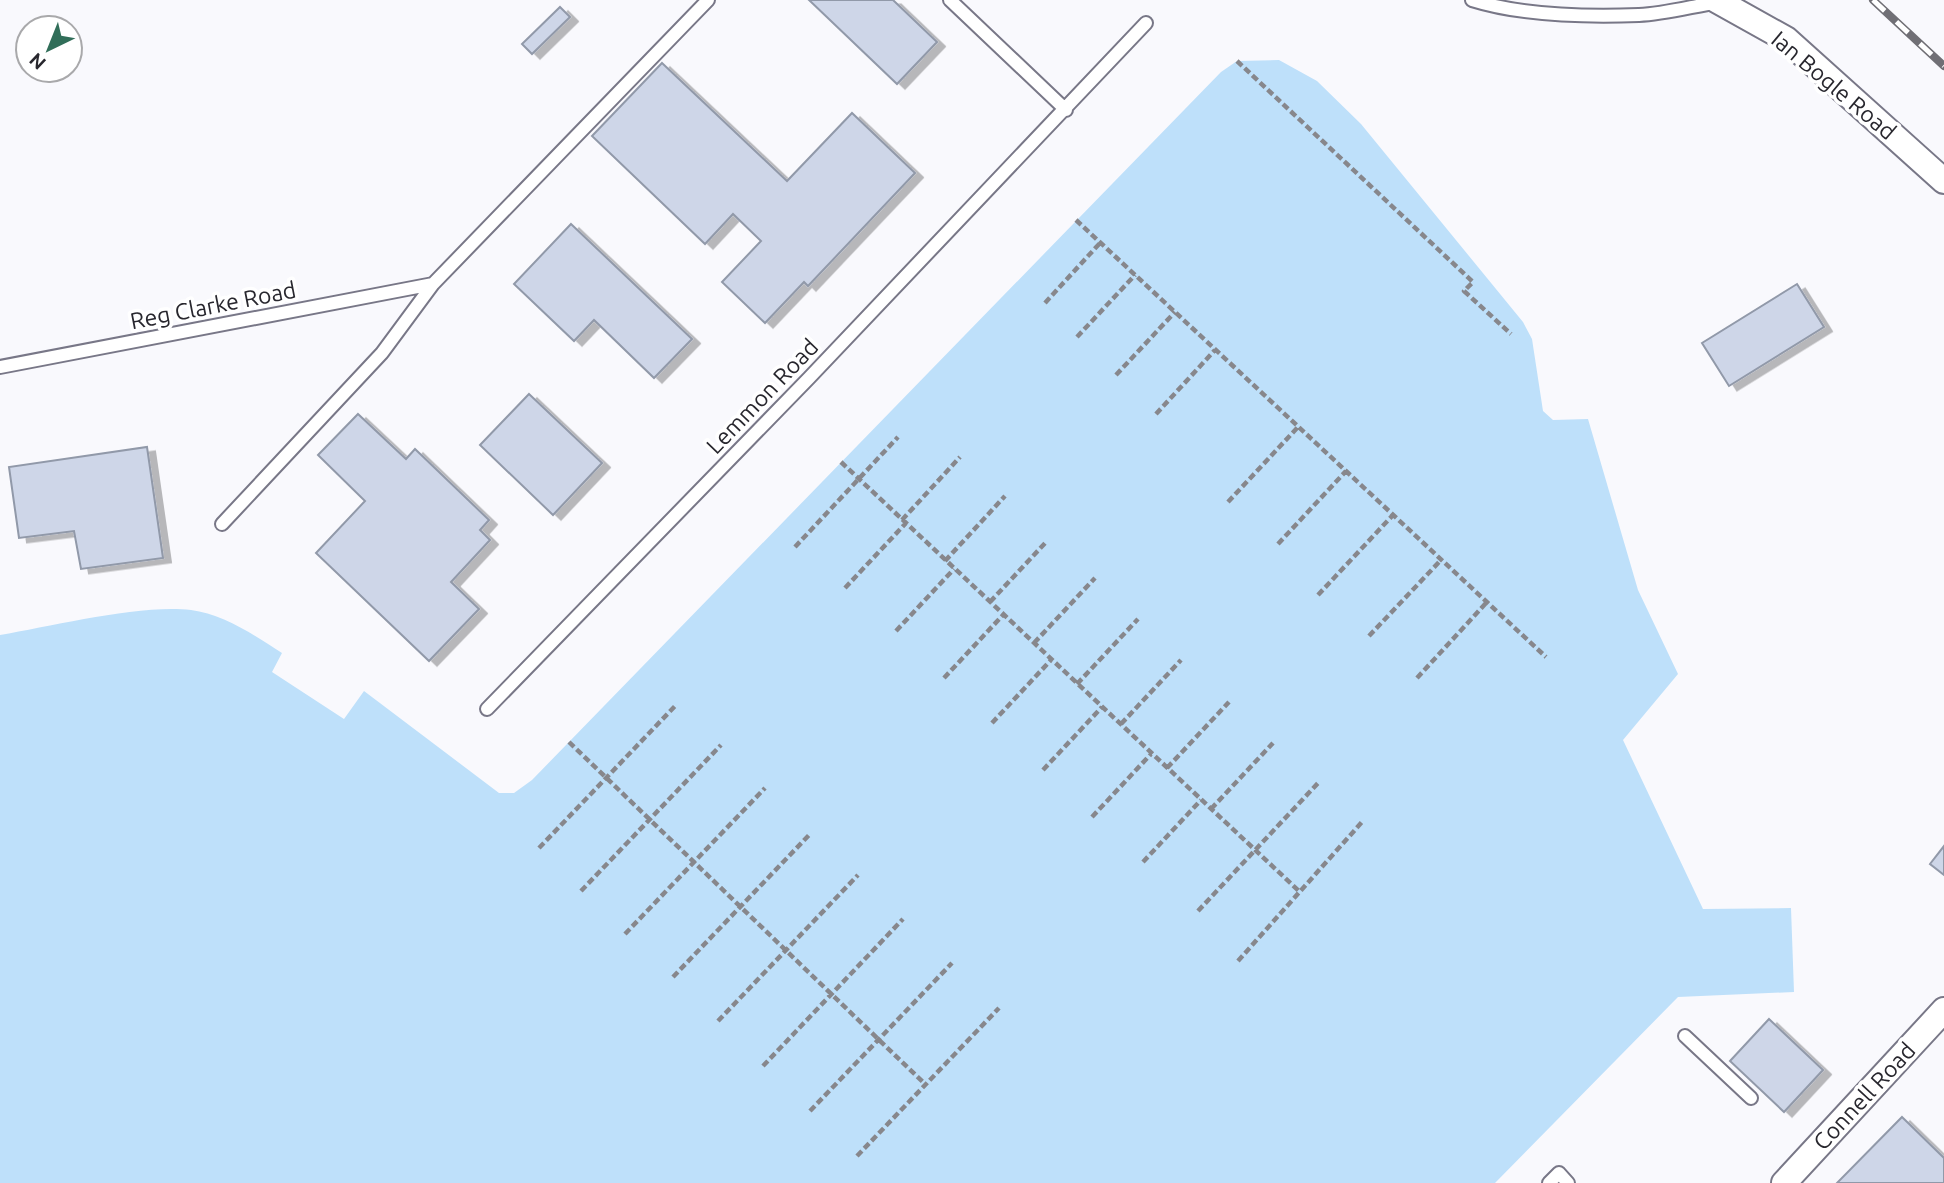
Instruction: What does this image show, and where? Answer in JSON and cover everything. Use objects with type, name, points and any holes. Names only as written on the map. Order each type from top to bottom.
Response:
[{"type":"street","name":"Ian Bogle Road","points":[[1718,1],[1786,40],[1944,181]]},
{"type":"street","name":"Connell Road","points":[[1784,1183],[1944,1010]]},
{"type":"lane","points":[[222,524],[382,353],[433,284],[708,0]]},
{"type":"lane","points":[[950,0],[1066,110]]},
{"type":"lane","points":[[1472,0],[1488,5],[1562,13],[1641,15],[1718,1]]},
{"type":"lane","name":"Lemmon Road","points":[[487,709],[1066,110],[1146,23]]},
{"type":"lane","name":"Reg Clarke Road","points":[[0,367],[433,284]]},
{"type":"lane","points":[[1685,1036],[1751,1098]]},
{"type":"lane","points":[[1549,1183],[1559,1173],[1569,1183]]},
{"type":"path","points":[[1237,61],[1473,282],[1464,291],[1511,334]]},
{"type":"path","points":[[1076,220],[1546,657]]},
{"type":"path","points":[[1045,303],[1100,243]]},
{"type":"path","points":[[1077,337],[1135,275]]},
{"type":"path","points":[[1116,375],[1175,312]]},
{"type":"path","points":[[1156,414],[1215,350]]},
{"type":"path","points":[[1228,502],[1298,427]]},
{"type":"path","points":[[795,547],[898,437]]},
{"type":"path","points":[[845,588],[960,457]]},
{"type":"path","points":[[841,463],[1300,892]]},
{"type":"path","points":[[1279,544],[1346,471]]},
{"type":"path","points":[[945,561],[1006,496]]},
{"type":"path","points":[[1318,595],[1393,515]]},
{"type":"path","points":[[990,602],[1047,541]]},
{"type":"path","points":[[1370,636],[1441,560]]},
{"type":"path","points":[[896,631],[954,569]]},
{"type":"path","points":[[1034,643],[1095,578]]},
{"type":"path","points":[[1417,678],[1487,602]]},
{"type":"path","points":[[944,678],[1003,615]]},
{"type":"path","points":[[1077,684],[1139,619]]},
{"type":"path","points":[[992,723],[1051,659]]},
{"type":"path","points":[[1121,724],[1181,660]]},
{"type":"path","points":[[1167,768],[1229,702]]},
{"type":"path","points":[[539,848],[677,704]]},
{"type":"path","points":[[1043,771],[1102,707]]},
{"type":"path","points":[[569,742],[926,1085]]},
{"type":"path","points":[[1211,809],[1273,743]]},
{"type":"path","points":[[581,891],[721,745]]},
{"type":"path","points":[[1092,817],[1151,754]]},
{"type":"path","points":[[1198,911],[1319,782]]},
{"type":"path","points":[[625,934],[765,788]]},
{"type":"path","points":[[1143,862],[1201,800]]},
{"type":"path","points":[[1238,961],[1362,822]]},
{"type":"path","points":[[673,978],[811,833]]},
{"type":"path","points":[[718,1021],[858,875]]},
{"type":"path","points":[[763,1066],[903,919]]},
{"type":"path","points":[[810,1111],[952,963]]},
{"type":"path","points":[[857,1156],[999,1008]]},
{"type":"water","points":[[1279,60],[1317,81],[1361,124],[1523,322],[1532,339],[1543,411],[1553,420],[1588,419],[1638,590],[1678,674],[1623,740],[1703,909],[1791,908],[1794,992],[1678,997],[1495,1183],[0,1183],[0,635],[147,610],[203,612],[239,627],[282,653],[272,672],[344,719],[364,691],[499,793],[514,793],[532,780],[1221,72],[1237,61]]},
{"type":"building","points":[[809,0],[893,0],[937,42],[897,84]]},
{"type":"building","points":[[560,7],[570,17],[532,54],[522,44]]},
{"type":"building","points":[[662,63],[787,181],[852,113],[915,173],[808,286],[804,282],[765,323],[722,282],[761,241],[733,214],[705,244],[592,136]]},
{"type":"building","points":[[571,224],[692,339],[654,378],[594,320],[574,341],[514,284]]},
{"type":"building","points":[[1797,284],[1824,327],[1729,386],[1702,343]]},
{"type":"building","points":[[529,394],[602,463],[553,515],[480,445]]},
{"type":"building","points":[[358,414],[406,459],[415,449],[489,520],[480,530],[490,540],[451,582],[479,609],[429,661],[316,553],[365,501],[318,455]]},
{"type":"building","points":[[147,447],[163,558],[81,569],[74,531],[19,538],[9,467]]},
{"type":"building","points":[[1944,846],[1944,875],[1930,864]]},
{"type":"building","points":[[1769,1019],[1823,1070],[1784,1112],[1730,1061]]},
{"type":"building","points":[[1902,1117],[1944,1158],[1944,1183],[1837,1183]]},
{"type":"railway","points":[[1873,0],[1944,66]]}]
